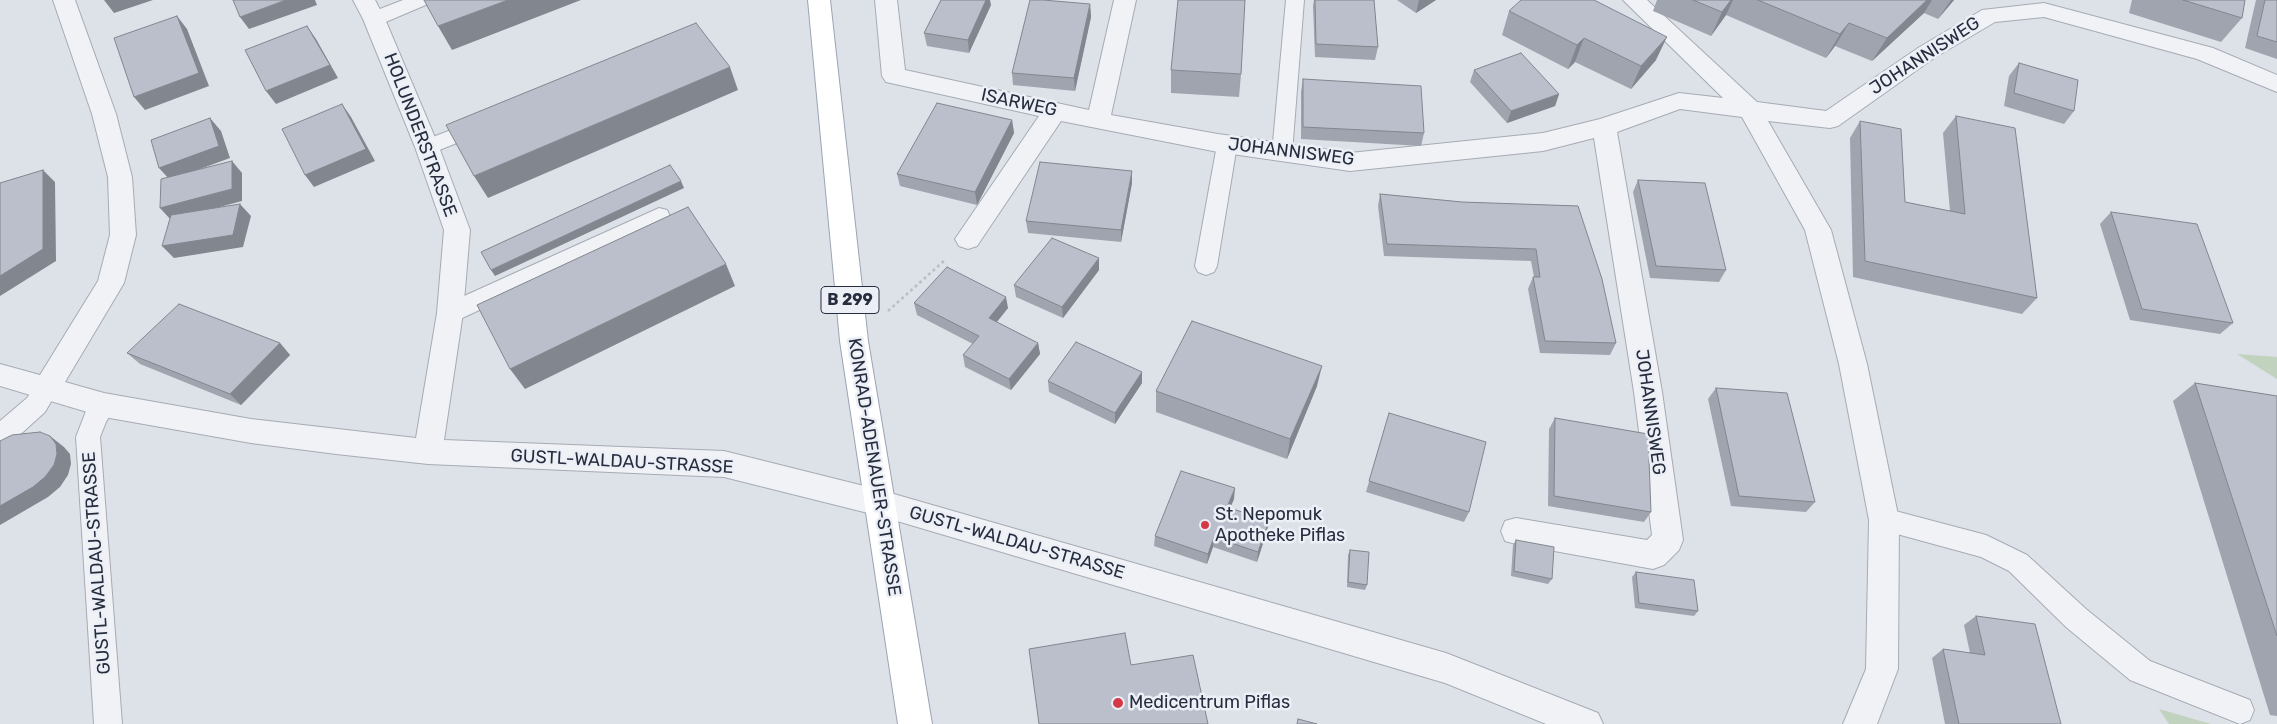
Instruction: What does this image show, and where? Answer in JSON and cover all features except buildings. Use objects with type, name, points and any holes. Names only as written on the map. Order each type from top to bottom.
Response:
[{"type":"main road","name":"KONRAD-ADENAUER-STRASSE","points":[[819,0],[827,96],[854,341],[915,724]]},
{"type":"street","points":[[47,388],[111,284],[123,235],[118,168],[104,114],[64,0]]},
{"type":"street","name":"ISARWEG","points":[[886,0],[894,76],[1098,121]]},
{"type":"street","points":[[1098,121],[1125,0]]},
{"type":"street","points":[[1634,0],[1750,110],[1818,230],[1853,364],[1884,520],[1882,669],[1860,724]]},
{"type":"street","name":"HOLUNDERSTRASSE","points":[[369,9],[427,147],[457,230],[450,313],[428,452]]},
{"type":"street","name":"JOHANNISWEG","points":[[1098,121],[1227,145],[1350,162],[1542,142],[1604,127],[1679,101],[1830,120],[1926,53],[1990,14],[2044,10],[2205,53],[2277,84]]},
{"type":"street","points":[[968,239],[1055,111]]},
{"type":"street","name":"JOHANNISWEG","points":[[1516,531],[1653,555],[1668,540],[1648,392],[1604,127]]},
{"type":"street","name":"GUSTL-WALDAU-STRASSE","points":[[0,375],[104,405],[250,431],[428,452],[724,464],[880,503],[1446,668],[1586,724]]},
{"type":"lane","points":[[369,9],[421,0]]},
{"type":"lane","points":[[1282,153],[1292,54],[1295,0]]},
{"type":"lane","points":[[427,147],[500,117]]},
{"type":"lane","points":[[1206,266],[1227,145]]},
{"type":"lane","points":[[450,313],[659,216]]},
{"type":"lane","points":[[0,435],[14,425],[36,404],[47,388]]},
{"type":"lane","name":"GUSTL-WALDAU-STRASSE","points":[[104,405],[95,418],[88,438],[108,724]]},
{"type":"lane","points":[[1884,520],[1986,547],[2018,563],[2076,618],[2140,671],[2240,710]]},
{"type":"path","points":[[854,341],[968,239]]},
{"type":"green space","points":[[2237,354],[2277,357],[2277,379]]},
{"type":"green space","points":[[2159,709],[2211,724],[2169,724]]},
{"type":"place","name":"St. Nepomuk Apotheke Piflas","points":[[1205,525]]},
{"type":"place","name":"Medicentrum Piflas","points":[[1118,703]]}]
